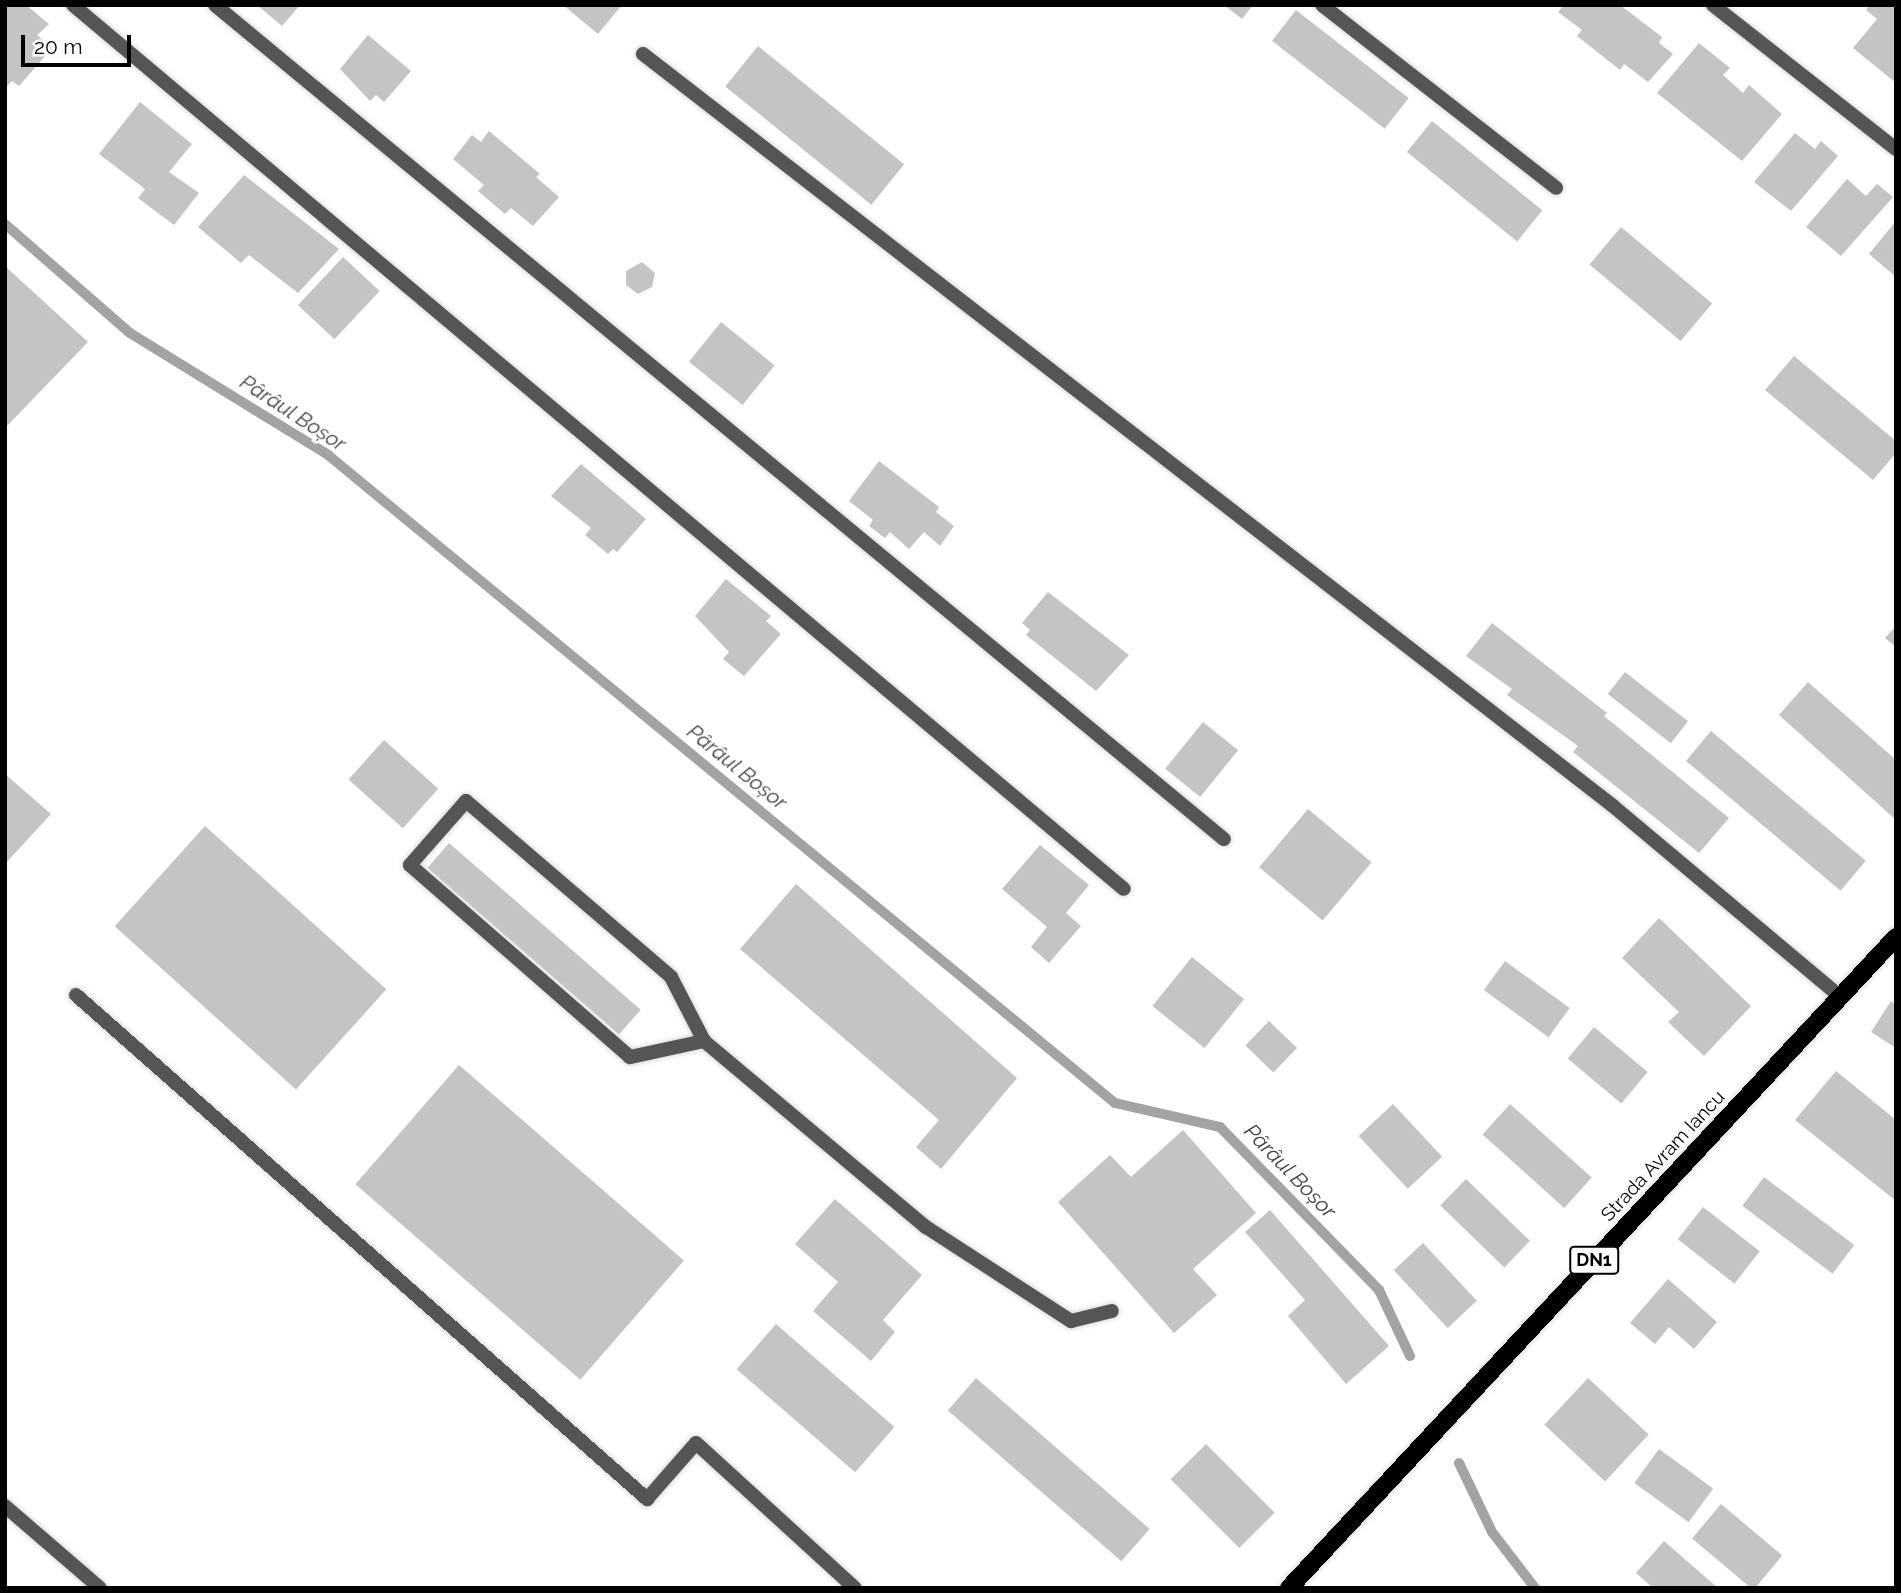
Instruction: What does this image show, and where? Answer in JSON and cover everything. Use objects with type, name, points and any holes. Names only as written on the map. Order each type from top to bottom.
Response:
[{"type":"main road","name":"Strada Avram Iancu","points":[[1289,1588],[1896,937]]},
{"type":"street","points":[[73,5],[1125,889]]},
{"type":"street","points":[[215,5],[1224,839]]},
{"type":"street","points":[[1322,5],[1556,188]]},
{"type":"street","points":[[1713,5],[1896,149]]},
{"type":"street","points":[[643,54],[1613,806],[1841,997]]},
{"type":"street","points":[[704,1041],[630,1057],[410,865],[466,801],[671,977],[704,1041],[926,1227],[1005,1281],[1071,1321],[1112,1311]]},
{"type":"street","points":[[76,995],[647,1499],[696,1443],[855,1588]]},
{"type":"street","points":[[5,1506],[100,1588]]},
{"type":"building","points":[[5,5],[26,5],[49,24],[37,35],[52,48],[19,86],[12,81],[5,88]]},
{"type":"building","points":[[257,5],[300,5],[282,26]]},
{"type":"building","points":[[563,5],[622,5],[598,34]]},
{"type":"building","points":[[1224,5],[1253,5],[1242,19]]},
{"type":"building","points":[[1564,5],[1620,5],[1662,37],[1659,43],[1673,54],[1648,82],[1624,64],[1620,70],[1577,36],[1582,30],[1558,12]]},
{"type":"building","points":[[1870,5],[1896,5],[1896,83],[1853,48],[1877,19],[1866,10]]},
{"type":"building","points":[[1296,10],[1409,98],[1385,129],[1272,41]]},
{"type":"building","points":[[368,35],[411,71],[384,102],[376,95],[370,101],[340,69]]},
{"type":"building","points":[[1699,43],[1730,68],[1723,75],[1743,93],[1749,85],[1782,114],[1742,161],[1657,93]]},
{"type":"building","points":[[758,46],[904,164],[871,205],[725,86]]},
{"type":"building","points":[[140,102],[192,144],[169,172],[199,193],[174,225],[138,198],[145,189],[99,154]]},
{"type":"building","points":[[1432,121],[1542,210],[1517,241],[1407,152]]},
{"type":"building","points":[[489,131],[540,174],[536,177],[559,197],[533,226],[511,208],[505,214],[478,191],[484,185],[453,159],[472,135],[481,142]]},
{"type":"building","points":[[1795,133],[1815,149],[1821,141],[1838,156],[1791,211],[1754,182]]},
{"type":"building","points":[[244,175],[339,249],[298,293],[249,255],[241,263],[198,227]]},
{"type":"building","points":[[1847,179],[1866,196],[1877,184],[1893,197],[1841,256],[1806,227]]},
{"type":"building","points":[[1896,221],[1896,277],[1869,254]]},
{"type":"building","points":[[1621,227],[1712,303],[1681,341],[1590,265]]},
{"type":"building","points":[[343,257],[380,291],[335,339],[298,305]]},
{"type":"building","points":[[642,262],[655,273],[652,287],[638,294],[626,285],[626,271]]},
{"type":"building","points":[[5,266],[88,342],[5,428]]},
{"type":"building","points":[[721,322],[775,365],[743,405],[689,362]]},
{"type":"building","points":[[1794,356],[1896,441],[1896,453],[1873,480],[1765,390]]},
{"type":"building","points":[[879,461],[939,507],[936,512],[954,526],[940,546],[924,532],[909,549],[890,532],[885,538],[869,526],[873,520],[849,501]]},
{"type":"building","points":[[581,464],[646,519],[617,552],[613,549],[608,554],[585,535],[591,528],[551,496]]},
{"type":"building","points":[[726,579],[771,616],[766,621],[781,634],[744,676],[723,659],[729,652],[695,616]]},
{"type":"building","points":[[1048,592],[1129,655],[1096,691],[1026,635],[1030,630],[1022,623]]},
{"type":"building","points":[[1492,623],[1607,713],[1604,716],[1729,818],[1699,853],[1573,752],[1578,746],[1507,695],[1512,689],[1466,656]]},
{"type":"building","points":[[1896,626],[1896,647],[1885,638]]},
{"type":"building","points":[[1625,672],[1688,721],[1671,743],[1608,694]]},
{"type":"building","points":[[1808,682],[1896,760],[1896,820],[1779,715]]},
{"type":"building","points":[[1203,722],[1238,750],[1200,797],[1165,769]]},
{"type":"building","points":[[1711,731],[1866,861],[1841,891],[1686,761]]},
{"type":"building","points":[[384,740],[438,789],[403,828],[349,779]]},
{"type":"building","points":[[5,774],[51,814],[5,864]]},
{"type":"building","points":[[1308,809],[1372,862],[1323,921],[1259,867]]},
{"type":"building","points":[[205,826],[386,989],[296,1090],[115,926]]},
{"type":"building","points":[[449,843],[641,1010],[619,1035],[427,868]]},
{"type":"building","points":[[1040,845],[1089,885],[1066,913],[1081,926],[1049,963],[1031,947],[1047,927],[1002,889]]},
{"type":"building","points":[[796,884],[1017,1078],[941,1169],[916,1147],[939,1120],[740,949]]},
{"type":"building","points":[[1659,918],[1751,1006],[1704,1056],[1668,1022],[1679,1012],[1622,958]]},
{"type":"building","points":[[1192,957],[1244,999],[1204,1048],[1152,1006]]},
{"type":"building","points":[[1505,961],[1570,1008],[1549,1037],[1484,990]]},
{"type":"building","points":[[1891,1001],[1896,1005],[1896,1048],[1871,1032]]},
{"type":"building","points":[[1269,1021],[1297,1048],[1273,1073],[1245,1045]]},
{"type":"building","points":[[1594,1027],[1648,1072],[1621,1103],[1568,1058]]},
{"type":"building","points":[[459,1065],[684,1261],[580,1380],[355,1184]]},
{"type":"building","points":[[1836,1071],[1896,1120],[1896,1201],[1795,1120]]},
{"type":"building","points":[[1393,1104],[1442,1157],[1408,1189],[1359,1136]]},
{"type":"building","points":[[1510,1104],[1592,1178],[1564,1208],[1483,1134]]},
{"type":"building","points":[[1183,1130],[1256,1213],[1193,1269],[1217,1295],[1174,1333],[1058,1202],[1110,1155],[1131,1177]]},
{"type":"building","points":[[1764,1177],[1854,1245],[1833,1274],[1742,1206]]},
{"type":"building","points":[[1466,1179],[1530,1241],[1504,1267],[1440,1206]]},
{"type":"building","points":[[835,1199],[922,1275],[883,1320],[895,1332],[871,1361],[813,1311],[838,1282],[795,1244]]},
{"type":"building","points":[[1703,1207],[1760,1251],[1734,1284],[1678,1239]]},
{"type":"building","points":[[1270,1210],[1389,1346],[1346,1384],[1288,1316],[1305,1300],[1245,1232]]},
{"type":"building","points":[[1423,1243],[1477,1301],[1448,1328],[1394,1270]]},
{"type":"building","points":[[1668,1279],[1717,1322],[1694,1349],[1669,1327],[1655,1344],[1630,1323]]},
{"type":"building","points":[[776,1324],[894,1427],[855,1472],[737,1369]]},
{"type":"building","points":[[976,1378],[1150,1529],[1121,1561],[948,1410]]},
{"type":"building","points":[[1588,1378],[1649,1435],[1605,1481],[1544,1425]]},
{"type":"building","points":[[1206,1444],[1275,1513],[1239,1548],[1171,1479]]},
{"type":"building","points":[[1659,1449],[1713,1488],[1689,1522],[1634,1483]]},
{"type":"building","points":[[1721,1504],[1782,1555],[1755,1588],[1751,1588],[1692,1538]]},
{"type":"building","points":[[1664,1541],[1718,1588],[1653,1588],[1636,1573]]},
{"type":"waterway","name":"Pârâul Boșor","points":[[5,224],[130,333],[328,455],[1115,1103],[1220,1127],[1379,1290],[1410,1356]]},
{"type":"waterway","name":"Pârâul Boșor","points":[[1459,1463],[1492,1532],[1535,1588]]}]
